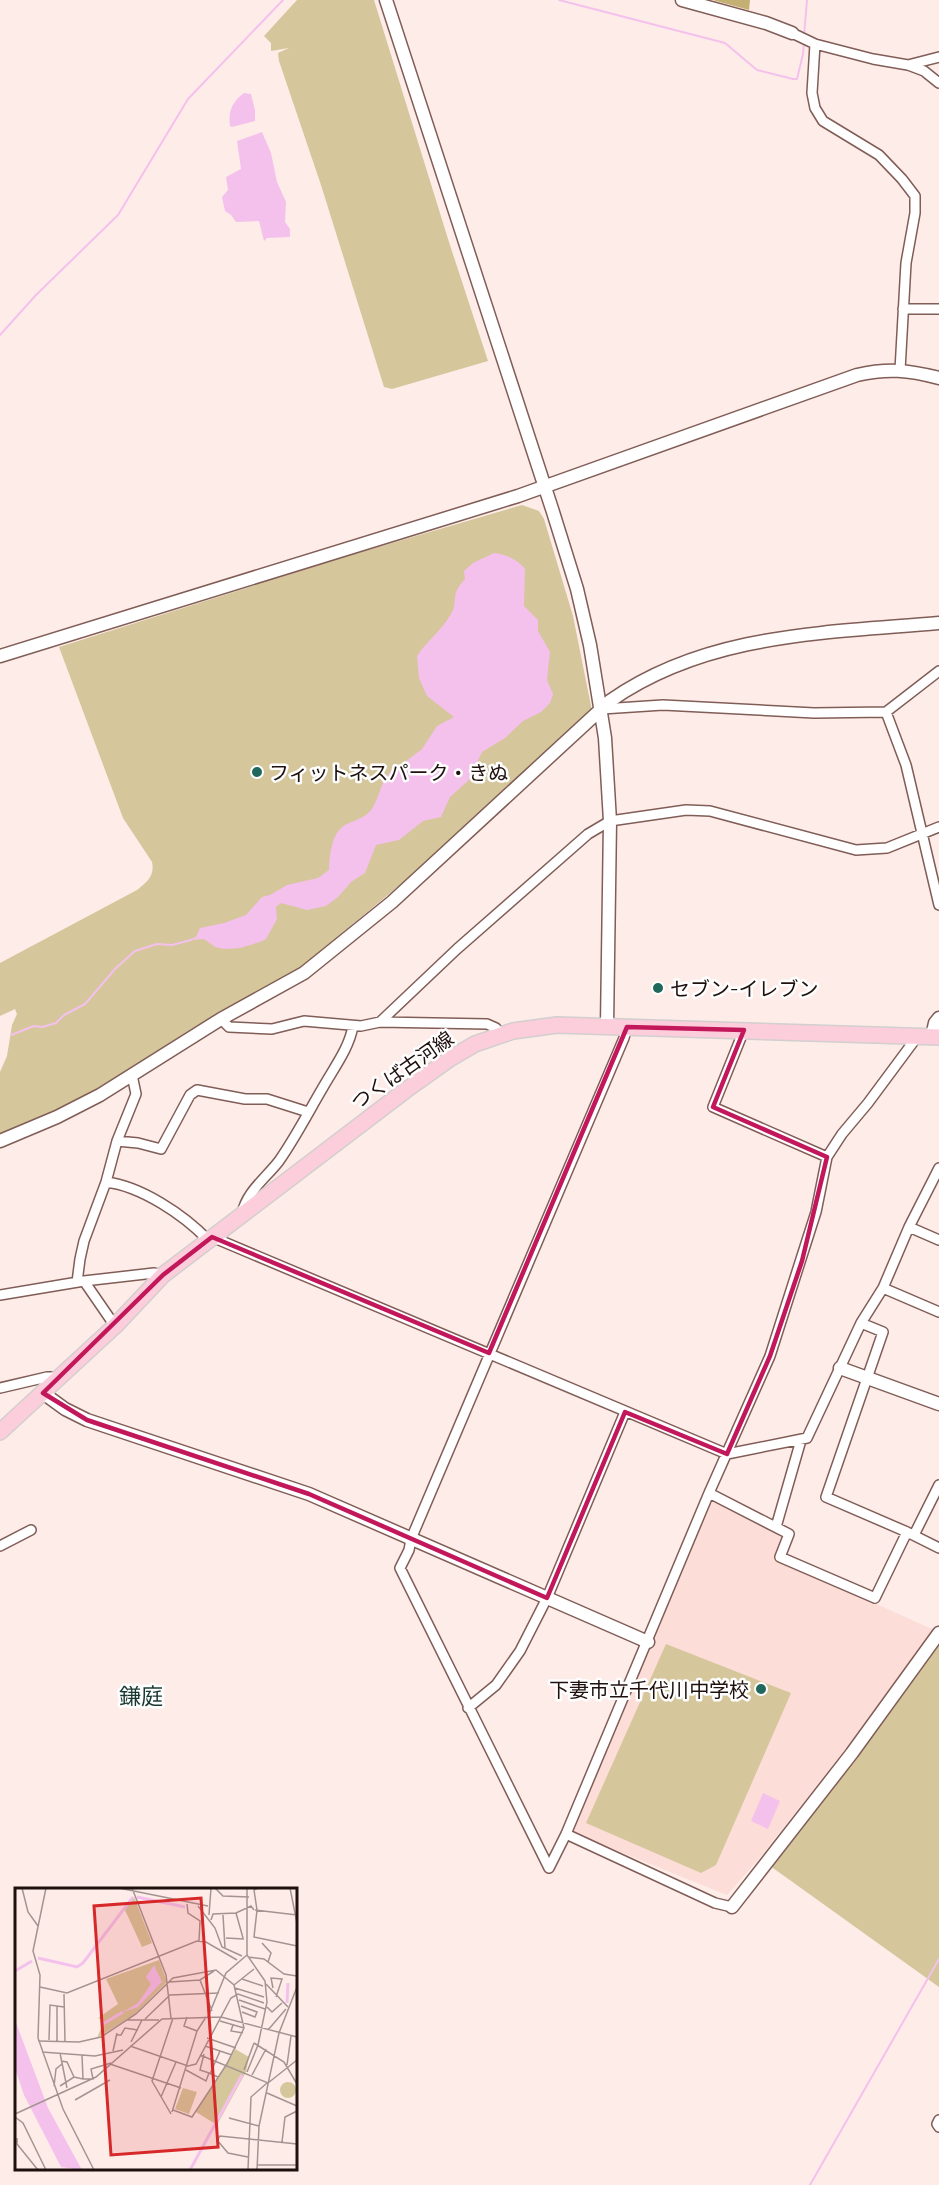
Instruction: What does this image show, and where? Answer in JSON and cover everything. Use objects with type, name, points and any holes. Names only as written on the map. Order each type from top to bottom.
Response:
[{"type":"main road","name":"つくば古河線","points":[[0,1432],[115,1326],[163,1275],[451,1058],[475,1044],[500,1034],[541,1026],[936,1036]]},
{"type":"street","points":[[386,0],[545,486],[578,595],[590,645],[602,709],[610,821],[607,1026]]},
{"type":"street","points":[[682,0],[766,23],[804,39],[873,59],[908,65],[924,71],[939,83]]},
{"type":"street","points":[[804,39],[815,108],[823,121],[879,155],[915,196],[915,213],[906,263],[900,370]]},
{"type":"street","points":[[908,65],[939,57]]},
{"type":"street","points":[[903,309],[939,309]]},
{"type":"street","points":[[0,656],[164,607],[545,486],[857,375],[900,370],[939,378]]},
{"type":"street","points":[[0,1141],[57,1117],[100,1095],[221,1019],[285,985],[320,962],[392,902],[620,694],[696,657],[732,646],[777,639],[939,623]]},
{"type":"street","points":[[602,709],[663,705],[814,713],[886,712],[939,671]]},
{"type":"street","points":[[886,712],[906,765],[939,905]]},
{"type":"street","points":[[380,1022],[579,840],[610,821],[686,810],[710,811],[856,850],[887,848],[939,827]]},
{"type":"street","points":[[936,1036],[935,1023],[939,1018]]},
{"type":"street","points":[[221,1019],[226,1025],[234,1028],[272,1029],[304,1021],[353,1026],[380,1022],[486,1024],[496,1028],[500,1034]]},
{"type":"street","points":[[242,1215],[246,1200],[280,1158],[308,1112],[350,1040],[353,1026]]},
{"type":"street","points":[[627,1027],[400,1568],[549,1868],[566,1834],[709,1493],[770,1356],[816,1212],[827,1157],[916,1036]]},
{"type":"street","points":[[744,1030],[713,1107],[827,1157]]},
{"type":"street","points":[[115,1326],[81,1282],[84,1241],[106,1182],[117,1141],[136,1094],[132,1075]]},
{"type":"street","points":[[117,1141],[161,1149],[190,1095],[197,1089],[245,1099],[267,1099],[308,1112]]},
{"type":"street","points":[[106,1182],[136,1189],[210,1238],[727,1454],[807,1438],[861,1323],[883,1288],[909,1227],[939,1168]]},
{"type":"street","points":[[909,1227],[939,1240]]},
{"type":"street","points":[[0,1295],[154,1273],[163,1275]]},
{"type":"street","points":[[883,1288],[939,1312]]},
{"type":"street","points":[[861,1323],[883,1332],[826,1497],[939,1548]]},
{"type":"street","points":[[840,1368],[939,1404]]},
{"type":"street","points":[[0,1389],[47,1377],[56,1381]]},
{"type":"street","points":[[43,1393],[65,1409],[87,1420],[309,1494],[648,1642]]},
{"type":"street","points":[[468,1708],[496,1685],[520,1651],[547,1598],[625,1412]]},
{"type":"street","points":[[776,1527],[801,1440]]},
{"type":"street","points":[[709,1493],[789,1534],[780,1557],[875,1598],[939,1485]]},
{"type":"street","points":[[0,1546],[31,1530]]},
{"type":"street","points":[[566,1834],[716,1903],[732,1907],[844,1762],[939,1633]]},
{"type":"street","points":[[939,2120],[937,2124],[939,2127]]},
{"type":"highlighted area","points":[[627,1027],[744,1030],[713,1107],[827,1157],[802,1261],[770,1356],[727,1454],[625,1412],[547,1598],[309,1494],[87,1420],[43,1393],[163,1275],[212,1237],[489,1353]]},
{"type":"shaded area","points":[[297,0],[374,0],[488,361],[392,389],[384,387],[321,185],[279,61],[278,53],[289,48],[271,51],[271,43],[264,36]]},
{"type":"shaded area","points":[[713,0],[750,0],[749,10],[716,1]]},
{"type":"shaded area","points":[[244,93],[251,94],[255,121],[232,127],[230,126],[230,111],[236,100]]},
{"type":"shaded area","points":[[262,132],[271,153],[277,182],[286,202],[285,222],[290,229],[290,237],[267,238],[264,241],[259,221],[236,222],[225,211],[222,197],[228,190],[226,177],[241,169],[237,141]]},
{"type":"shaded area","name":"フィットネスパーク・きぬ","points":[[522,505],[539,511],[544,519],[573,616],[592,711],[430,860],[296,971],[191,1029],[94,1093],[54,1113],[0,1135],[0,1072],[7,1056],[12,1025],[17,1014],[15,1009],[0,1016],[0,963],[137,890],[147,881],[153,867],[123,818],[59,647],[351,555]]},
{"type":"shaded area","points":[[494,553],[511,558],[525,569],[524,606],[538,620],[538,631],[550,652],[547,680],[553,694],[550,703],[541,712],[523,721],[505,738],[482,752],[469,780],[450,797],[441,817],[423,821],[399,840],[376,845],[365,873],[351,882],[338,897],[326,906],[307,910],[281,903],[276,907],[277,919],[266,939],[240,948],[224,949],[215,947],[204,939],[191,940],[196,937],[200,928],[246,915],[262,897],[287,885],[318,878],[329,870],[332,846],[340,829],[367,814],[375,804],[390,773],[395,768],[403,766],[422,749],[437,726],[454,717],[427,696],[419,678],[417,656],[451,614],[457,590],[465,579],[464,571],[473,563]]},
{"type":"shaded area","name":"下妻市立千代川中学校","points":[[715,1502],[786,1536],[777,1559],[934,1630],[847,1747],[757,1861],[727,1895],[571,1832],[710,1504]]},
{"type":"shaded area","points":[[939,1633],[939,1987],[766,1863]]},
{"type":"shaded area","points":[[666,1644],[791,1693],[716,1865],[701,1873],[586,1823]]},
{"type":"shaded area","points":[[763,1793],[780,1801],[768,1829],[751,1821]]},
{"type":"waterway","points":[[0,335],[36,295],[118,215],[188,99],[283,0]]},
{"type":"waterway","points":[[559,0],[725,43],[757,70],[793,79],[797,79],[804,42]]},
{"type":"waterway","points":[[804,36],[807,0]]},
{"type":"waterway","points":[[11,1035],[34,1026],[42,1027],[56,1023],[64,1015],[85,1004],[115,969],[135,951],[157,944],[172,945],[191,940]]},
{"type":"waterway","points":[[810,2185],[939,1959]]},
{"type":"place","name":"フィットネスパーク・きぬ","points":[[257,772]]},
{"type":"place","name":"セブン-イレブン","points":[[658,988]]},
{"type":"place","name":"下妻市立千代川中学校","points":[[761,1689]]},
{"type":"district","name":"鎌庭","points":[[141,1696]]}]
